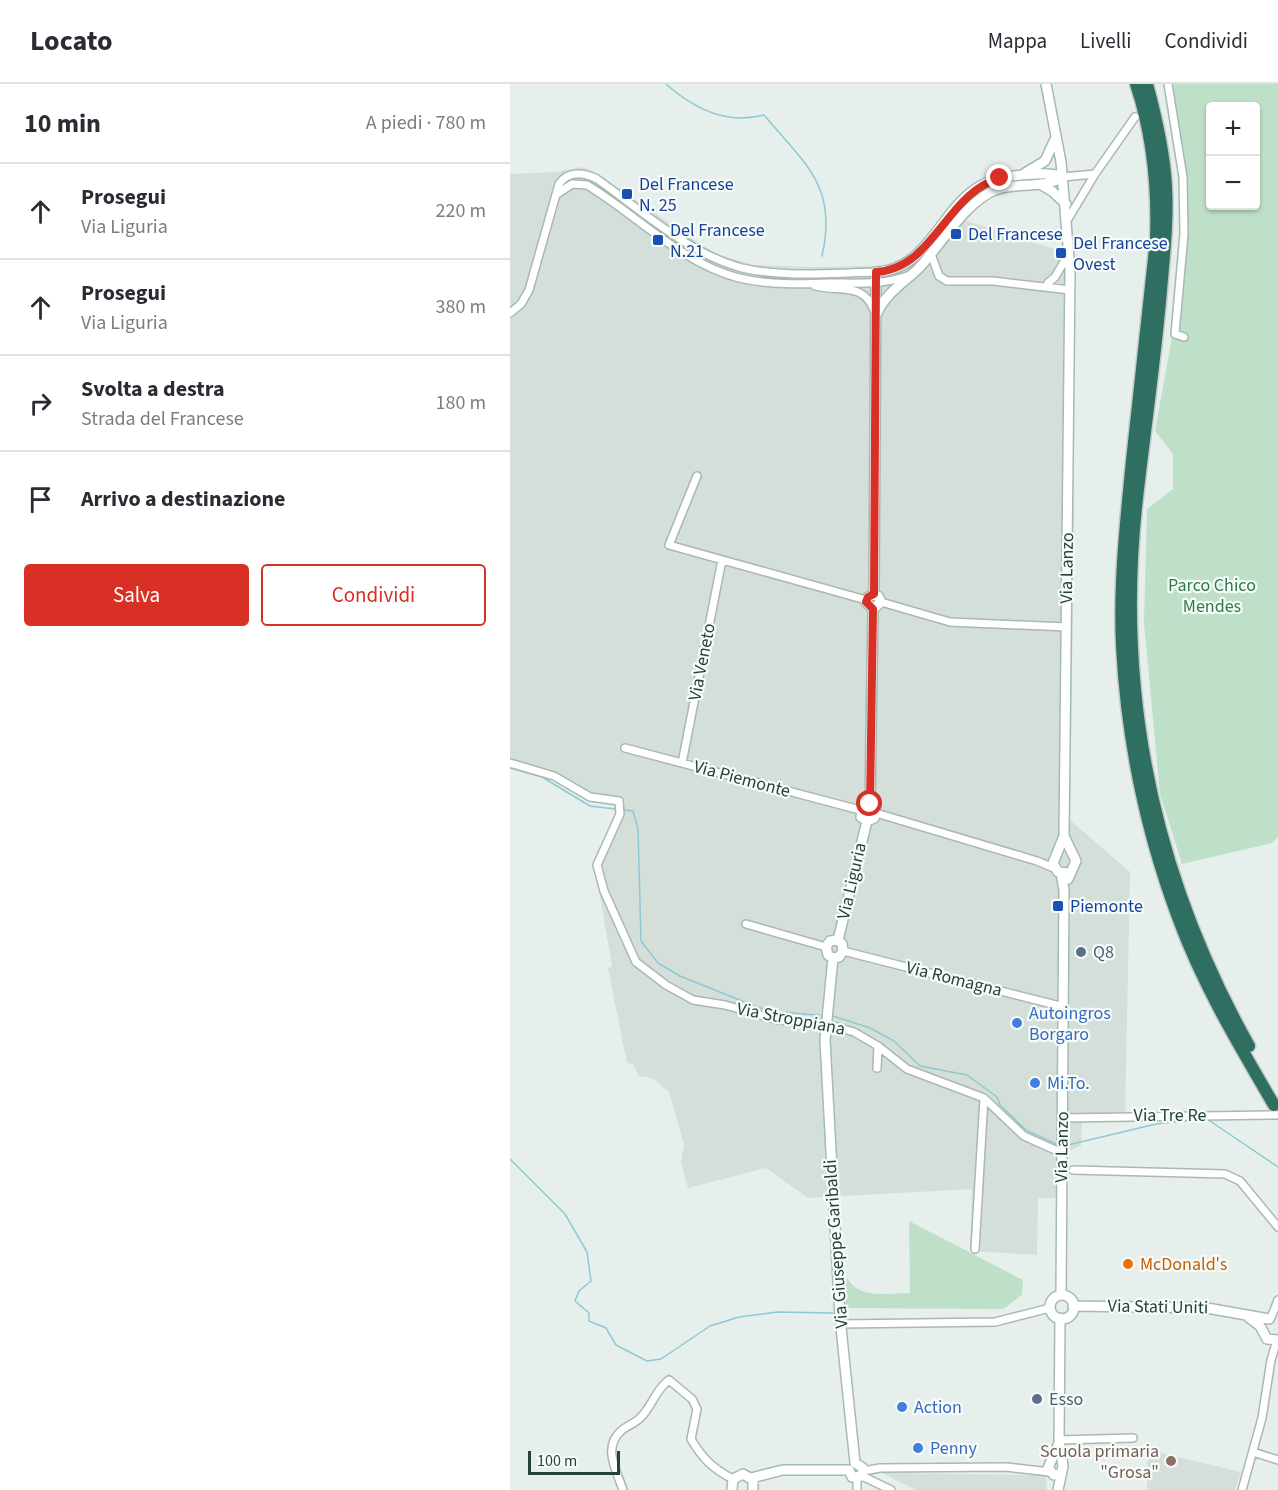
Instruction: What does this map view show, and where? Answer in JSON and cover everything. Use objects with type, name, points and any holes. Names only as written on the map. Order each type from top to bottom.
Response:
[{"type":"highway","points":[[1136,84],[1152,144],[1157,204],[1156,240],[1123,566],[1122,645],[1127,706],[1143,802],[1179,921],[1216,1004],[1277,1105]]},
{"type":"highway","points":[[1147,84],[1161,143],[1167,210],[1160,308],[1134,532],[1131,601],[1136,703],[1143,758],[1157,820],[1188,918],[1223,999],[1277,1105]]},
{"type":"street","points":[[1037,286],[1048,283],[1059,272],[1070,250],[1057,135],[1046,84]]},
{"type":"street","points":[[1168,84],[1183,177],[1184,234],[1175,334],[1184,337]]},
{"type":"street","points":[[1068,219],[1095,174],[1135,117]]},
{"type":"street","points":[[510,314],[521,304],[529,290],[562,180],[579,173],[597,179],[709,254],[758,271],[803,274],[876,272],[895,269],[910,262],[966,197],[978,187],[1036,168],[1045,161],[1057,135]]},
{"type":"street","points":[[1014,176],[1053,173],[1063,177]]},
{"type":"street","points":[[876,315],[889,294],[917,270],[985,195],[1001,188],[1054,182],[1063,177],[1095,174]]},
{"type":"street","points":[[556,196],[568,186],[581,184],[704,264],[737,277],[757,281],[807,284],[876,282],[898,279],[917,270]]},
{"type":"street","points":[[1037,184],[1052,191],[1066,204]]},
{"type":"street","points":[[623,210],[629,202]]},
{"type":"street","name":"Via Lanzo","points":[[1056,855],[1064,836],[1070,250]]},
{"type":"street","points":[[704,264],[709,254]]},
{"type":"street","points":[[931,254],[939,276],[947,281],[993,281],[1070,291]]},
{"type":"street","points":[[757,281],[758,271]]},
{"type":"street","points":[[876,272],[870,597],[867,606],[877,606],[950,622],[1067,627]]},
{"type":"street","points":[[1048,283],[1070,291]]},
{"type":"street","points":[[807,284],[859,291],[869,300],[876,315]]},
{"type":"street","points":[[697,476],[669,545],[870,597]]},
{"type":"street","name":"Via Veneto","points":[[682,764],[722,560]]},
{"type":"street","points":[[877,606],[870,804],[876,813],[1037,861],[1062,872]]},
{"type":"street","name":"Via Piemonte","points":[[625,748],[860,810]]},
{"type":"street","name":"Via Stroppiana","points":[[510,764],[554,776],[590,797],[619,801],[620,814],[597,865],[612,909],[636,962],[666,985],[693,1000],[725,1005],[778,1020],[826,1024],[854,1032],[878,1046],[907,1069],[984,1098],[1024,1136],[1062,1153]]},
{"type":"street","points":[[870,804],[860,810],[861,817],[867,821],[874,818],[876,813]]},
{"type":"street","name":"Via Liguria","points":[[838,940],[867,821]]},
{"type":"street","name":"Via Lanzo","points":[[1064,836],[1071,853]]},
{"type":"street","points":[[1037,861],[1064,851],[1071,853],[1076,865],[1062,872]]},
{"type":"street","points":[[1056,855],[1062,872]]},
{"type":"street","name":"Via Lanzo","points":[[1061,1295],[1065,890],[1062,872]]},
{"type":"street","points":[[746,924],[826,947]]},
{"type":"street","points":[[832,940],[838,940],[842,944],[843,951],[838,957],[833,957],[827,953],[826,947],[832,940]]},
{"type":"street","name":"Via Romagna","points":[[843,951],[1064,1007]]},
{"type":"street","points":[[826,1024],[833,957]]},
{"type":"street","name":"Via Giuseppe Garibaldi","points":[[826,1024],[840,1317],[852,1467]]},
{"type":"street","points":[[877,1068],[878,1046]]},
{"type":"street","points":[[975,1249],[984,1098]]},
{"type":"street","name":"Via Tre Re","points":[[1063,1118],[1277,1105]]},
{"type":"street","points":[[1073,1170],[1225,1174],[1240,1181],[1278,1227]]},
{"type":"street","points":[[1061,1295],[1070,1298],[1073,1306],[1070,1316],[1060,1318],[1052,1314],[1050,1308],[1052,1299],[1061,1295]]},
{"type":"street","points":[[1242,1490],[1262,1418],[1271,1360],[1271,1338],[1263,1326],[1273,1319],[1278,1300]]},
{"type":"street","name":"Via Stati Uniti","points":[[1073,1306],[1207,1308],[1273,1319]]},
{"type":"street","points":[[840,1317],[995,1322],[1050,1308]]},
{"type":"street","points":[[1241,1313],[1254,1321],[1271,1338]]},
{"type":"street","points":[[1058,1489],[1054,1468],[1059,1440],[1060,1318]]},
{"type":"street","points":[[623,1490],[610,1452],[611,1443],[624,1429],[640,1418],[662,1384],[669,1380],[692,1399],[697,1409],[691,1439],[700,1455],[709,1465],[733,1479]]},
{"type":"street","points":[[1059,1440],[1133,1438]]},
{"type":"street","points":[[1253,1452],[1278,1460]]},
{"type":"street","points":[[733,1479],[743,1474],[751,1478],[783,1470],[852,1467],[850,1475],[861,1475],[880,1468],[1054,1468]]},
{"type":"street","points":[[857,1490],[861,1475]]},
{"type":"street","points":[[861,1475],[891,1490]]},
{"type":"street","points":[[751,1478],[753,1490]]},
{"type":"street","points":[[732,1490],[733,1479]]},
{"type":"shaded area","points":[[581,167],[591,170],[715,254],[754,265],[813,267],[927,265],[964,220],[1070,254],[1074,522],[1070,820],[1130,872],[1125,1119],[1082,1121],[1081,1146],[1056,1156],[1056,1198],[1038,1198],[1037,1255],[970,1251],[972,1189],[808,1198],[766,1168],[688,1188],[681,1162],[684,1144],[669,1092],[652,1078],[639,1076],[633,1064],[627,1063],[608,968],[612,966],[594,862],[617,816],[617,807],[613,803],[593,802],[583,798],[556,779],[510,765],[510,174],[556,172]]},
{"type":"shaded area","name":"Scuola primaria \"Grosa\"","points":[[1148,1450],[1241,1472],[1235,1490],[1147,1490]]},
{"type":"shaded area","points":[[882,1473],[1046,1475],[1047,1490],[916,1490]]},
{"type":"green space","name":"Parco Chico Mendes","points":[[1170,84],[1278,84],[1278,837],[1272,843],[1182,864],[1160,794],[1144,623],[1147,509],[1173,489],[1173,454],[1155,431],[1184,271],[1182,159]]},
{"type":"green space","points":[[909,1221],[1023,1280],[1022,1295],[1003,1309],[843,1308],[841,1276],[846,1276],[851,1284],[865,1292],[910,1293]]},
{"type":"waterway","points":[[666,84],[688,101],[712,113],[737,118],[764,115],[805,163],[821,194],[826,232],[822,256]]},
{"type":"waterway","points":[[510,768],[542,777],[590,806],[615,809]]},
{"type":"waterway","points":[[624,810],[633,811],[638,829],[641,941],[658,963],[680,976],[757,1007],[777,1012],[819,1015]]},
{"type":"waterway","points":[[833,1016],[870,1028],[894,1041],[920,1066],[967,1075],[997,1097],[1000,1105],[1026,1130],[1056,1144]]},
{"type":"waterway","points":[[1068,1145],[1156,1124],[1202,1119]]},
{"type":"waterway","points":[[1207,1119],[1278,1167]]},
{"type":"waterway","points":[[510,1159],[565,1214],[587,1252],[591,1281],[579,1291],[575,1301],[589,1313],[589,1321],[606,1328],[616,1345],[647,1361],[661,1359],[710,1326],[739,1317],[778,1312],[833,1313]]},
{"type":"place","name":"Del Francese N. 25","points":[[627,194]]},
{"type":"place","name":"Del Francese","points":[[956,234]]},
{"type":"place","name":"Del Francese N.21","points":[[658,240]]},
{"type":"place","name":"Del Francese Ovest","points":[[1061,253]]},
{"type":"place","name":"Piemonte","points":[[1058,906]]},
{"type":"place","name":"Q8","points":[[1081,952]]},
{"type":"place","name":"Autoingros Borgaro","points":[[1017,1023]]},
{"type":"place","name":"Mi.To.","points":[[1035,1083]]},
{"type":"place","name":"McDonald's","points":[[1128,1264]]},
{"type":"place","name":"Esso","points":[[1037,1399]]},
{"type":"place","name":"Action","points":[[902,1407]]},
{"type":"place","name":"Penny","points":[[918,1448]]},
{"type":"place","name":"Scuola primaria \"Grosa\"","points":[[1171,1461]]},
{"type":"route","points":[[870,804],[873,609],[867,606],[866,600],[874,594],[876,272],[895,269],[910,262],[966,197],[978,187],[1000,178]]}]
